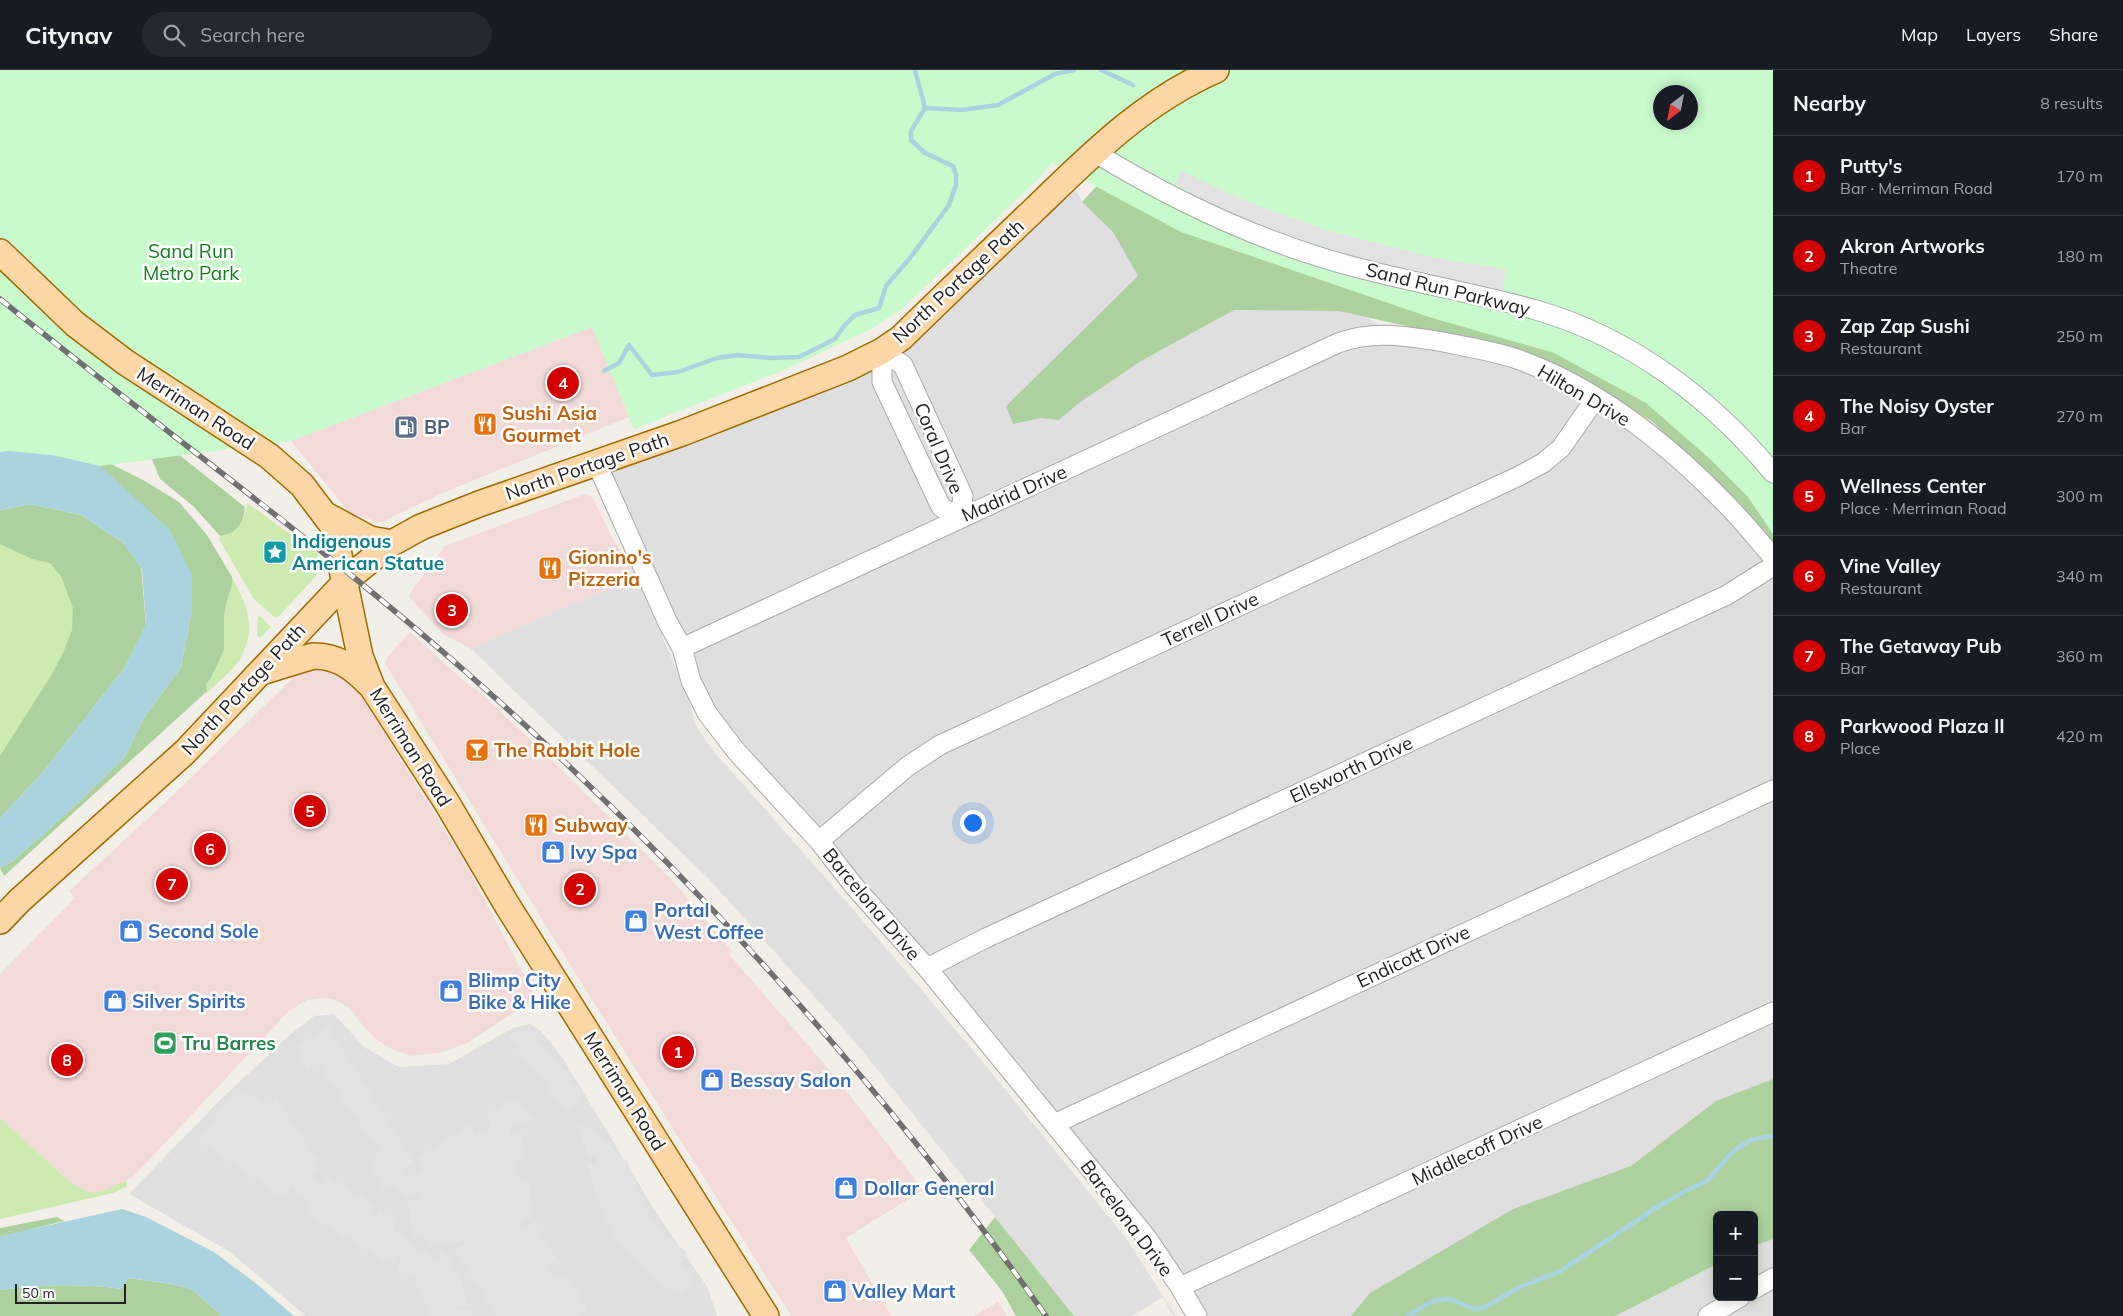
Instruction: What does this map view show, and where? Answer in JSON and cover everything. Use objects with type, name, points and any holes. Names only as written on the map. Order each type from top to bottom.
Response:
[{"type":"main road","name":"North Portage Path","points":[[0,921],[25,895],[185,752],[345,581],[392,543],[420,527],[479,504],[682,433],[848,368],[882,351],[901,338],[1094,152],[1134,118],[1164,96],[1216,70]]},
{"type":"main road","name":"Merriman Road","points":[[0,252],[75,324],[118,356],[269,456],[302,485],[333,526],[360,656],[372,687],[447,803],[507,905],[766,1316]]},
{"type":"main road","points":[[324,514],[370,539],[392,543]]},
{"type":"main road","points":[[259,672],[313,656],[321,656],[345,662],[372,687]]},
{"type":"street","name":"Sand Run Parkway","points":[[1094,152],[1169,195],[1268,239],[1324,258],[1536,310],[1602,335],[1662,370],[1698,398],[1741,437],[1773,473]]},
{"type":"street","name":"Hilton Drive","points":[[1347,340],[1371,335],[1398,336],[1495,353],[1550,373],[1596,398],[1639,427],[1692,471],[1726,504],[1773,557]]},
{"type":"street","name":"Madrid Drive","points":[[682,648],[1347,340]]},
{"type":"street","name":"Coral Drive","points":[[882,351],[903,366],[962,496],[960,518],[941,507],[903,427],[882,382],[882,351]]},
{"type":"street","name":"Terrell Drive","points":[[819,841],[908,766],[940,745],[1519,476],[1542,463],[1561,448],[1596,398]]},
{"type":"street","name":"Barcelona Drive","points":[[597,464],[668,623],[682,648],[691,681],[707,713],[736,751],[819,841],[854,886],[927,968],[1147,1238],[1180,1287],[1196,1316]]},
{"type":"street","name":"Ellsworth Drive","points":[[927,968],[995,934],[1728,595],[1773,566]]},
{"type":"street","name":"Endicott Drive","points":[[1054,1124],[1773,790]]},
{"type":"street","name":"Middlecoff Drive","points":[[1180,1287],[1773,1012]]},
{"type":"street","points":[[1758,1287],[1773,1278]]},
{"type":"street","points":[[1708,1316],[1733,1301]]},
{"type":"shaded area","points":[[1182,171],[1248,202],[1329,231],[1435,258],[1505,269],[1503,293],[1366,261],[1264,227],[1209,203],[1175,184]]},
{"type":"shaded area","points":[[1067,177],[1083,202],[1342,304],[1397,335],[1495,353],[1639,427],[1773,557],[1773,1316],[1197,1316],[1180,1287],[707,713],[597,464],[848,368]]},
{"type":"shaded area","points":[[592,327],[629,417],[438,495],[380,523],[349,512],[291,441]]},
{"type":"shaded area","points":[[585,494],[591,496],[595,502],[611,535],[636,577],[470,648],[443,634],[408,596],[445,546]]},
{"type":"shaded area","points":[[636,577],[687,693],[695,724],[710,747],[851,907],[982,1061],[1126,1238],[1176,1316],[1173,1316],[1163,1297],[1132,1316],[1074,1316],[857,1044],[709,879],[470,648]]},
{"type":"shaded area","points":[[410,632],[471,687],[475,688],[546,754],[671,879],[732,951],[729,954],[839,1081],[923,1190],[846,1238],[891,1316],[791,1316],[559,947],[385,663],[388,656]]},
{"type":"shaded area","points":[[306,665],[347,674],[463,859],[536,998],[467,1043],[440,1053],[411,1056],[393,1050],[376,1039],[363,1026],[350,1008],[336,1000],[323,998],[307,1000],[289,1011],[134,1176],[121,1184],[94,1194],[70,1182],[0,1118],[0,974],[75,898],[69,891],[169,799]]},
{"type":"shaded area","points":[[334,1014],[364,1047],[399,1067],[449,1064],[513,1028],[530,1024],[541,1031],[562,1057],[654,1209],[708,1288],[717,1316],[306,1316],[230,1252],[129,1194],[221,1099],[291,1034],[314,1016]]},
{"type":"shaded area","points":[[328,1026],[413,1161],[404,1168],[409,1177],[422,1169],[416,1159],[470,1125],[476,1134],[491,1125],[486,1115],[517,1096],[533,1120],[521,1126],[511,1128],[509,1132],[511,1134],[522,1132],[525,1159],[514,1162],[518,1179],[528,1177],[533,1218],[523,1221],[521,1225],[526,1227],[533,1222],[556,1258],[548,1264],[548,1268],[555,1278],[558,1279],[566,1274],[588,1309],[580,1316],[496,1316],[455,1250],[465,1242],[429,1248],[426,1237],[413,1238],[408,1202],[420,1200],[419,1193],[407,1199],[394,1185],[383,1189],[368,1165],[380,1152],[317,1063],[308,1069],[295,1048]]},
{"type":"shaded area","points":[[529,1027],[582,1094],[576,1101],[576,1106],[568,1114],[508,1037],[518,1030],[523,1032]]},
{"type":"shaded area","points":[[249,1095],[265,1105],[276,1098],[322,1168],[313,1176],[318,1183],[326,1174],[376,1206],[372,1217],[380,1208],[396,1223],[392,1230],[435,1259],[442,1251],[461,1278],[468,1306],[458,1307],[457,1311],[471,1310],[472,1316],[429,1316],[426,1302],[415,1281],[397,1268],[401,1257],[393,1266],[305,1213],[311,1203],[295,1194],[296,1191],[293,1186],[285,1199],[198,1141],[226,1103],[233,1096]]},
{"type":"shaded area","points":[[576,1122],[610,1142],[617,1157],[627,1160],[645,1207],[659,1228],[687,1253],[682,1265],[695,1276],[682,1296],[659,1283],[615,1236],[600,1207],[588,1165],[597,1163],[596,1156],[587,1156],[581,1131]]},
{"type":"shaded area","points":[[998,1302],[1007,1316],[974,1316]]},
{"type":"green space","name":"Sand Run Metro Park","points":[[0,70],[1773,70],[1773,534],[1748,497],[1709,458],[1646,403],[1554,353],[1429,317],[1181,232],[1052,163],[1039,178],[903,308],[871,329],[784,370],[634,429],[592,327],[291,441],[100,466],[0,482]]},
{"type":"green space","points":[[1773,70],[1773,547],[1761,530],[1653,422],[1570,371],[1464,339],[1339,311],[1234,310],[1141,361],[1079,403],[1059,420],[1041,418],[1013,424],[1006,406],[1138,276],[1113,232],[1082,202],[1155,123]]},
{"type":"green space","points":[[0,313],[245,507],[243,518],[238,527],[231,533],[220,536],[194,507],[160,479],[152,459],[111,464],[145,481],[179,502],[207,535],[232,577],[232,585],[224,616],[224,650],[206,685],[207,691],[4,876],[0,868],[13,861],[78,803],[125,757],[144,718],[181,667],[192,609],[192,575],[52,455]]},
{"type":"green space","points":[[247,503],[318,554],[316,576],[275,618],[253,598],[219,539],[220,536],[227,535],[244,518]]},
{"type":"green space","points":[[30,504],[81,515],[122,542],[141,567],[146,625],[125,667],[43,772],[0,818],[0,756],[52,674],[72,630],[73,608],[61,576],[50,563],[32,559],[0,544],[0,510]]},
{"type":"green space","points":[[99,538],[102,668],[0,770],[0,541]]},
{"type":"green space","points":[[232,577],[242,597],[248,616],[249,626],[246,646],[238,662],[206,694],[206,685],[224,650],[224,616],[232,585]]},
{"type":"green space","points":[[260,616],[271,627],[260,638],[257,636],[258,617]]},
{"type":"green space","points":[[1773,1079],[1773,1239],[1758,1245],[1758,1211],[1713,1211],[1713,1266],[1615,1316],[1351,1316],[1370,1293],[1513,1209],[1631,1166],[1716,1101]]},
{"type":"green space","points":[[0,1118],[70,1182],[94,1194],[127,1181],[127,1186],[113,1193],[0,1219]]},
{"type":"green space","points":[[57,1217],[64,1221],[0,1237],[0,1228]]},
{"type":"green space","points":[[995,1217],[1074,1316],[1016,1316],[1002,1291],[969,1250]]},
{"type":"green space","points":[[128,1278],[172,1284],[193,1290],[222,1316],[0,1316],[0,1290],[60,1285],[121,1289]]},
{"type":"water","points":[[0,452],[52,455],[100,466],[170,530],[192,575],[192,609],[181,667],[144,718],[125,757],[78,803],[13,861],[0,868],[0,818],[43,772],[125,667],[146,624],[142,569],[122,542],[81,515],[30,504],[0,510]]},
{"type":"water","points":[[122,1209],[146,1217],[214,1252],[253,1281],[294,1316],[222,1316],[193,1290],[172,1284],[129,1278],[121,1289],[60,1285],[0,1290],[0,1236]]},
{"type":"waterway","points":[[604,371],[619,363],[629,345],[652,375],[678,372],[717,358],[738,355],[770,358],[799,357],[835,339],[855,315],[879,308],[886,286],[910,258],[949,205],[956,185],[956,175],[953,166],[925,153],[911,140],[911,131],[925,108],[915,70]]},
{"type":"waterway","points":[[925,108],[962,110],[998,105],[1055,74],[1074,70]]},
{"type":"waterway","points":[[1101,70],[1133,85]]},
{"type":"waterway","points":[[1407,1316],[1433,1301],[1449,1299],[1474,1309],[1486,1307],[1520,1287],[1559,1272],[1659,1206],[1706,1182],[1732,1152],[1751,1140],[1773,1136]]},
{"type":"railway","points":[[0,299],[293,529],[409,623],[546,744],[624,819],[700,897],[846,1059],[916,1143],[1046,1316]]},
{"type":"place","name":"The Noisy Oyster","points":[[563,383]]},
{"type":"place","name":"Sushi Asia Gourmet","points":[[485,424]]},
{"type":"place","name":"BP","points":[[406,427]]},
{"type":"place","name":"Indigenous American Statue","points":[[275,552]]},
{"type":"place","name":"Gionino's Pizzeria","points":[[550,568]]},
{"type":"place","name":"Zap Zap Sushi","points":[[452,610]]},
{"type":"place","name":"The Rabbit Hole","points":[[477,750]]},
{"type":"place","name":"Wellness Center","points":[[310,811]]},
{"type":"place","name":"Subway","points":[[536,825]]},
{"type":"place","name":"Vine Valley","points":[[210,849]]},
{"type":"place","name":"Ivy Spa","points":[[553,852]]},
{"type":"place","name":"The Getaway Pub","points":[[172,884]]},
{"type":"place","name":"Akron Artworks","points":[[580,889]]},
{"type":"place","name":"Portal West Coffee","points":[[636,921]]},
{"type":"place","name":"Second Sole","points":[[131,931]]},
{"type":"place","name":"Blimp City Bike & Hike","points":[[451,991]]},
{"type":"place","name":"Silver Spirits","points":[[115,1001]]},
{"type":"place","name":"Tru Barres","points":[[165,1043]]},
{"type":"place","name":"Putty's","points":[[678,1052]]},
{"type":"place","name":"Parkwood Plaza II","points":[[67,1060]]},
{"type":"place","name":"Bessay Salon","points":[[712,1080]]},
{"type":"place","name":"Dollar General","points":[[846,1188]]},
{"type":"place","name":"Valley Mart","points":[[835,1291]]}]
